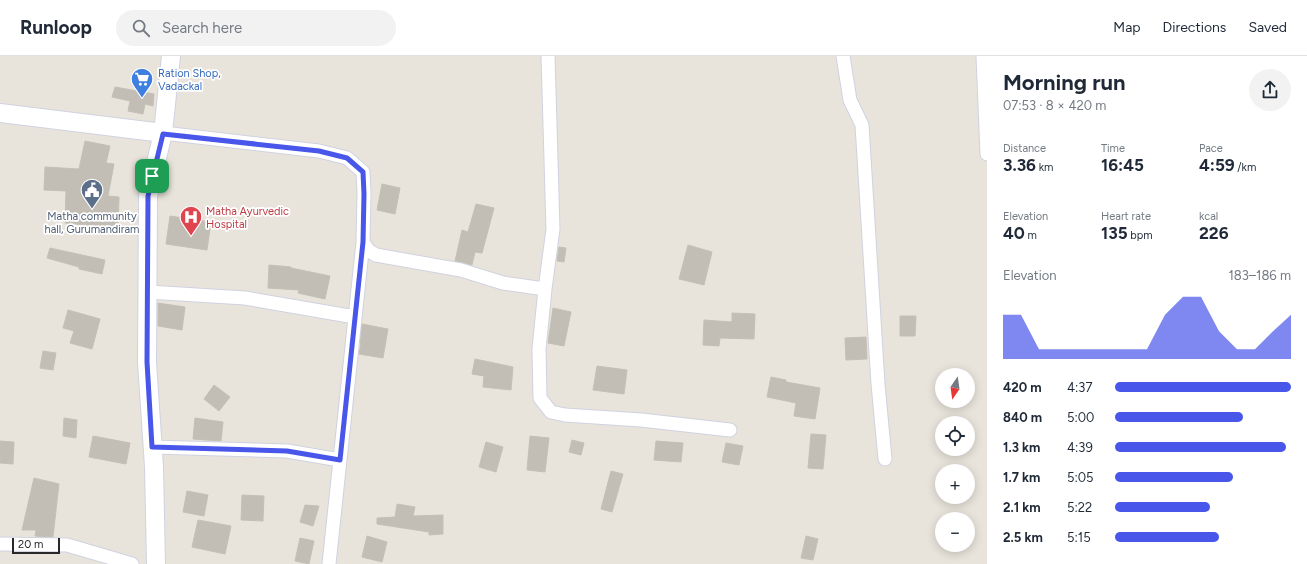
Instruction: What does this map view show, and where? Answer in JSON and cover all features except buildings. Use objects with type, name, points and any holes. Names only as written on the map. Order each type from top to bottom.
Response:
[{"type":"street","points":[[156,564],[152,447],[147,362],[148,196],[163,134],[172,56]]},
{"type":"street","points":[[548,56],[553,229],[539,349],[540,398],[551,412],[565,415],[641,420],[730,430]]},
{"type":"street","points":[[843,56],[850,100],[862,125],[878,384],[885,459]]},
{"type":"street","points":[[983,56],[987,154]]},
{"type":"street","points":[[0,113],[163,134],[319,151],[347,158],[363,172],[363,242],[329,564]]},
{"type":"street","points":[[363,242],[369,251],[376,255],[461,270],[503,283],[545,289]]},
{"type":"street","points":[[148,292],[245,298],[355,317]]},
{"type":"street","points":[[152,447],[287,451],[340,460]]},
{"type":"street","points":[[0,544],[67,545],[132,564]]},
{"type":"place","name":"Ration Shop, Vadackal","points":[[142,98]]},
{"type":"place","name":"Matha community hall, Gurumandiram","points":[[92,210]]},
{"type":"place","name":"Matha Ayurvedic Hospital","points":[[191,236]]},
{"type":"route","points":[[163,134],[319,151],[347,158],[363,172],[363,242],[340,460],[287,451],[152,447],[147,362],[148,196],[152,176],[163,134]]}]
